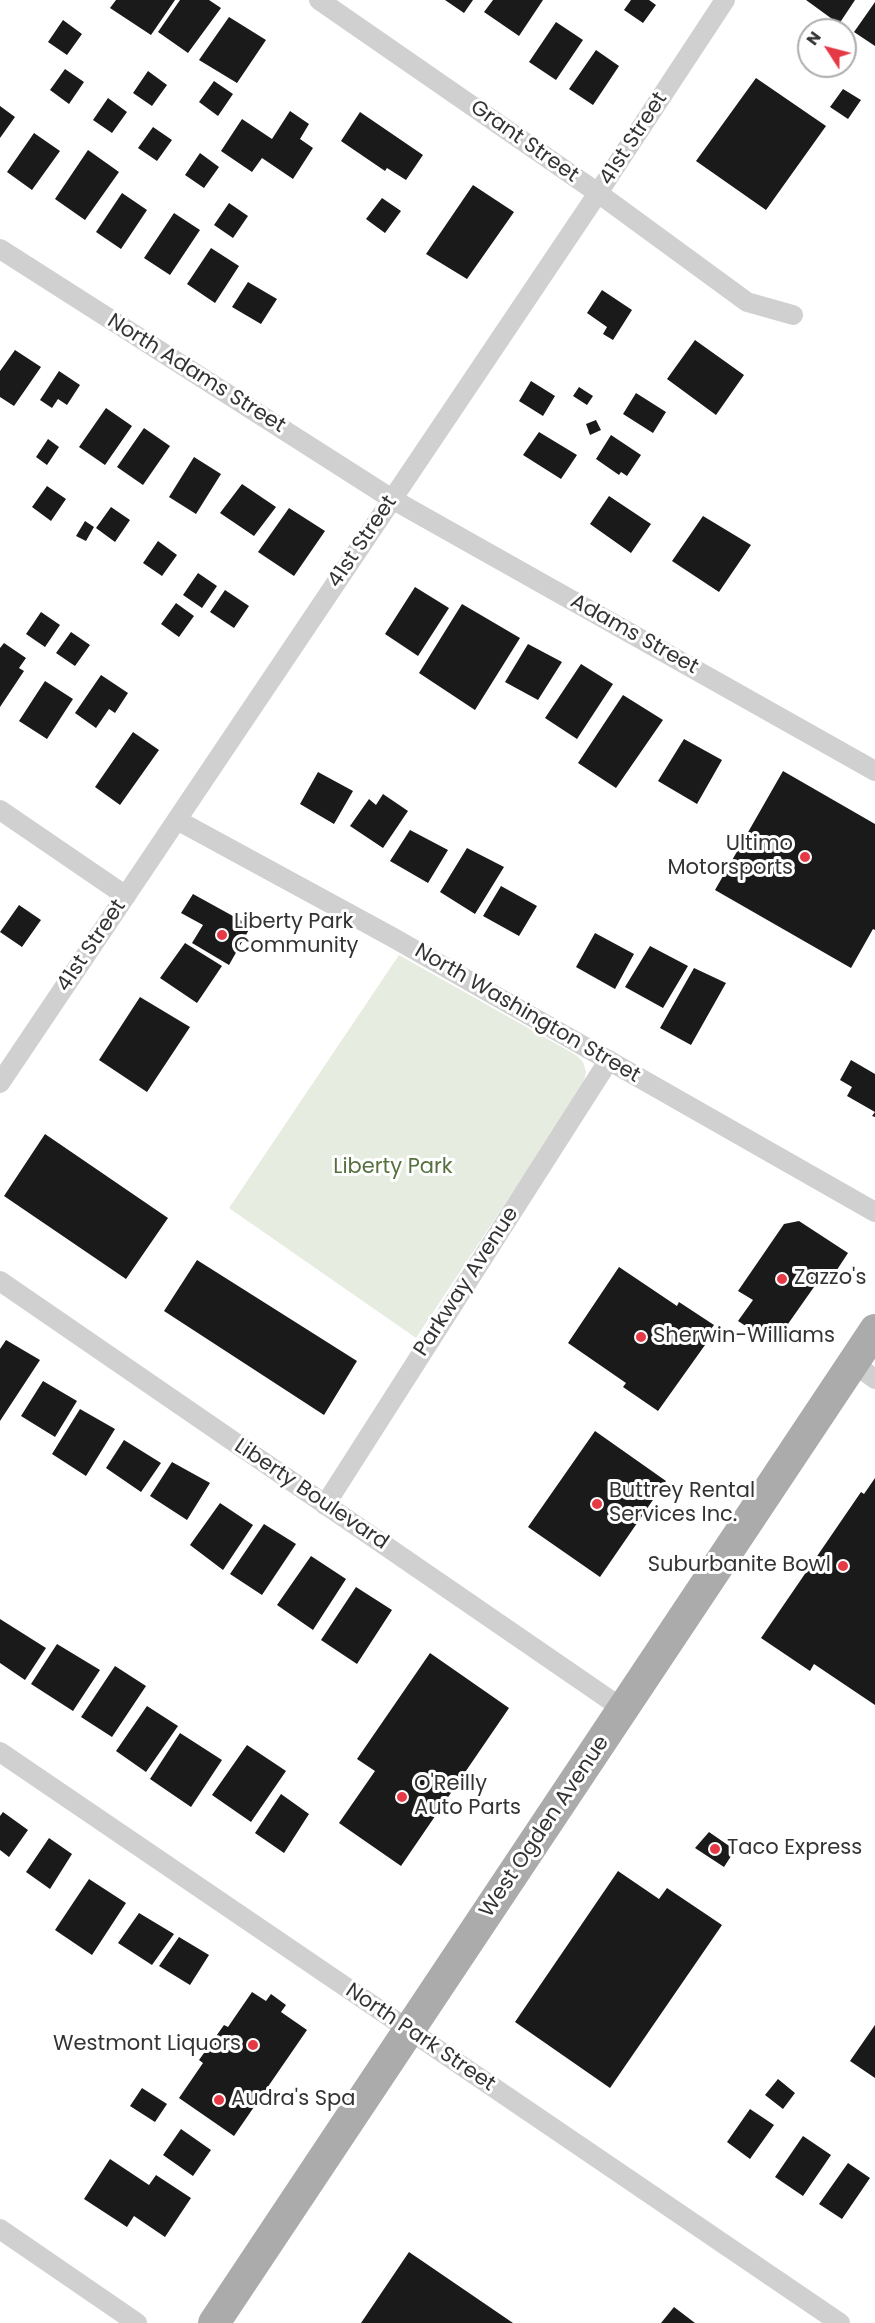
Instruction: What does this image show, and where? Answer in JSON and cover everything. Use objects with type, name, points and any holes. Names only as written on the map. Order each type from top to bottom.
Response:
[{"type":"main road","name":"West Ogden Avenue","points":[[214,2323],[623,1709],[864,1371],[875,1330]]},
{"type":"street","name":"Grant Street","points":[[319,0],[598,193],[747,302],[793,315]]},
{"type":"street","name":"41st Street","points":[[0,1083],[598,193],[725,0]]},
{"type":"street","name":"North Adams Street","points":[[0,249],[392,499]]},
{"type":"street","name":"Adams Street","points":[[392,499],[875,771]]},
{"type":"street","points":[[0,810],[126,896]]},
{"type":"street","name":"North Washington Street","points":[[177,820],[392,937],[875,1212]]},
{"type":"street","name":"Parkway Avenue","points":[[326,1505],[609,1060]]},
{"type":"street","name":"Liberty Boulevard","points":[[0,1281],[623,1709]]},
{"type":"street","name":"North Park Street","points":[[0,1752],[840,2323]]},
{"type":"street","points":[[0,2229],[137,2323]]},
{"type":"green space","name":"Liberty Park","points":[[399,955],[576,1055],[583,1062],[586,1072],[583,1086],[416,1338],[229,1208]]},
{"type":"building","points":[[116,0],[175,0],[151,35],[110,8]]},
{"type":"building","points":[[180,0],[209,0],[221,8],[188,53],[158,32]]},
{"type":"building","points":[[445,0],[473,0],[464,13]]},
{"type":"building","points":[[493,0],[543,0],[519,36],[484,12]]},
{"type":"building","points":[[631,0],[649,0],[656,5],[643,23],[624,10]]},
{"type":"building","points":[[806,0],[855,0],[843,18],[831,18]]},
{"type":"building","points":[[875,2],[875,46],[857,34],[857,28]]},
{"type":"building","points":[[229,17],[266,40],[237,83],[199,60]]},
{"type":"building","points":[[63,20],[82,34],[67,55],[48,42]]},
{"type":"building","points":[[556,22],[583,40],[556,80],[529,62]]},
{"type":"building","points":[[596,50],[619,66],[593,105],[569,89]]},
{"type":"building","points":[[65,69],[84,82],[69,104],[50,90]]},
{"type":"building","points":[[148,71],[167,85],[152,106],[133,93]]},
{"type":"building","points":[[756,78],[826,126],[766,210],[696,161]]},
{"type":"building","points":[[214,81],[233,94],[218,116],[199,102]]},
{"type":"building","points":[[843,89],[861,100],[848,119],[830,107]]},
{"type":"building","points":[[108,98],[127,112],[112,133],[93,120]]},
{"type":"building","points":[[0,106],[15,117],[0,138]]},
{"type":"building","points":[[290,111],[309,124],[300,139],[313,148],[293,179],[262,158],[252,172],[221,151],[242,119],[272,139]]},
{"type":"building","points":[[360,112],[423,155],[406,180],[387,168],[385,171],[341,141]]},
{"type":"building","points":[[153,127],[172,140],[157,161],[138,148]]},
{"type":"building","points":[[34,133],[60,151],[32,190],[7,172]]},
{"type":"building","points":[[88,150],[119,172],[85,220],[55,199]]},
{"type":"building","points":[[200,153],[219,167],[204,188],[185,175]]},
{"type":"building","points":[[473,185],[514,212],[467,279],[426,254]]},
{"type":"building","points":[[122,193],[147,210],[121,249],[96,232]]},
{"type":"building","points":[[382,198],[401,211],[385,233],[366,219]]},
{"type":"building","points":[[229,203],[248,216],[233,238],[214,225]]},
{"type":"building","points":[[174,213],[200,230],[170,275],[144,258]]},
{"type":"building","points":[[211,248],[239,266],[215,303],[187,284]]},
{"type":"building","points":[[248,282],[277,299],[261,324],[232,307]]},
{"type":"building","points":[[602,290],[632,310],[613,340],[603,334],[607,327],[587,313]]},
{"type":"building","points":[[695,340],[744,375],[716,415],[667,379]]},
{"type":"building","points":[[15,350],[41,367],[14,406],[0,397],[0,371]]},
{"type":"building","points":[[59,371],[80,385],[67,405],[58,399],[52,408],[40,400]]},
{"type":"building","points":[[531,381],[555,396],[543,416],[519,401]]},
{"type":"building","points":[[579,387],[593,396],[587,405],[573,396]]},
{"type":"building","points":[[636,393],[666,412],[653,433],[623,414]]},
{"type":"building","points":[[106,408],[132,426],[105,465],[79,447]]},
{"type":"building","points":[[596,420],[601,430],[590,435],[586,424]]},
{"type":"building","points":[[144,428],[170,446],[143,485],[117,467]]},
{"type":"building","points":[[539,432],[577,455],[561,479],[523,455]]},
{"type":"building","points":[[611,435],[641,455],[627,476],[621,472],[619,475],[596,459]]},
{"type":"building","points":[[48,439],[59,447],[47,465],[36,457]]},
{"type":"building","points":[[194,457],[221,474],[196,514],[169,497]]},
{"type":"building","points":[[242,484],[276,507],[254,536],[220,513]]},
{"type":"building","points":[[47,486],[66,499],[51,521],[32,507]]},
{"type":"building","points":[[609,496],[651,524],[631,553],[590,524]]},
{"type":"building","points":[[111,507],[130,520],[115,542],[96,528]]},
{"type":"building","points":[[289,508],[325,531],[294,576],[258,552]]},
{"type":"building","points":[[703,516],[751,545],[719,592],[672,561]]},
{"type":"building","points":[[85,521],[94,527],[86,541],[76,536]]},
{"type":"building","points":[[158,541],[177,555],[162,576],[143,563]]},
{"type":"building","points":[[198,573],[217,586],[202,608],[183,595]]},
{"type":"building","points":[[415,587],[449,608],[418,656],[385,634]]},
{"type":"building","points":[[225,590],[249,606],[234,628],[210,612]]},
{"type":"building","points":[[176,603],[194,616],[179,637],[161,624]]},
{"type":"building","points":[[462,604],[520,638],[475,710],[419,673]]},
{"type":"building","points":[[41,612],[60,625],[45,647],[26,634]]},
{"type":"building","points":[[71,632],[90,645],[75,666],[56,653]]},
{"type":"building","points":[[4,643],[26,658],[19,668],[24,671],[0,707],[0,648]]},
{"type":"building","points":[[528,644],[562,662],[538,700],[505,682]]},
{"type":"building","points":[[581,664],[613,684],[577,739],[545,718]]},
{"type":"building","points":[[101,675],[128,693],[115,713],[109,709],[96,728],[75,713]]},
{"type":"building","points":[[45,681],[73,699],[47,739],[19,721]]},
{"type":"building","points":[[623,695],[663,720],[616,788],[578,763]]},
{"type":"building","points":[[133,732],[159,750],[120,805],[95,787]]},
{"type":"building","points":[[684,739],[722,760],[697,804],[658,781]]},
{"type":"building","name":"Ultimo Motorsports","points":[[783,771],[875,824],[875,930],[873,929],[851,968],[715,890]]},
{"type":"building","points":[[318,772],[353,791],[334,824],[300,804]]},
{"type":"building","points":[[383,794],[408,811],[383,848],[350,826],[369,799],[376,805]]},
{"type":"building","points":[[410,830],[448,850],[428,883],[390,861]]},
{"type":"building","points":[[467,848],[504,867],[475,914],[440,892]]},
{"type":"building","points":[[501,886],[537,906],[519,936],[483,916]]},
{"type":"building","name":"Liberty Park Community","points":[[193,894],[251,926],[229,965],[192,943],[203,925],[181,913]]},
{"type":"building","points":[[19,905],[41,920],[22,947],[0,932]]},
{"type":"building","points":[[595,933],[634,954],[615,989],[576,967]]},
{"type":"building","points":[[185,943],[222,966],[197,1003],[160,978]]},
{"type":"building","points":[[650,946],[688,966],[663,1008],[625,987]]},
{"type":"building","points":[[694,968],[726,983],[691,1045],[660,1028]]},
{"type":"building","points":[[140,997],[190,1027],[147,1092],[99,1060]]},
{"type":"building","points":[[851,1060],[875,1074],[875,1112],[847,1096],[852,1087],[840,1080]]},
{"type":"building","points":[[45,1134],[168,1218],[126,1279],[4,1196]]},
{"type":"building","name":"Zazzo's","points":[[799,1221],[848,1253],[829,1282],[821,1277],[776,1341],[764,1338],[738,1321],[753,1300],[738,1291],[784,1224]]},
{"type":"building","points":[[197,1260],[357,1361],[324,1415],[164,1311]]},
{"type":"building","name":"Sherwin-Williams","points":[[619,1267],[677,1306],[679,1302],[714,1325],[711,1329],[715,1331],[658,1411],[623,1387],[626,1383],[568,1343]]},
{"type":"building","points":[[6,1340],[40,1360],[0,1421],[0,1349]]},
{"type":"building","points":[[43,1381],[77,1401],[55,1437],[21,1416]]},
{"type":"building","points":[[80,1409],[115,1429],[86,1476],[52,1454]]},
{"type":"building","name":"Buttrey Rental Services Inc.","points":[[595,1431],[666,1481],[600,1577],[528,1527]]},
{"type":"building","points":[[124,1440],[161,1463],[141,1492],[106,1468]]},
{"type":"building","points":[[172,1462],[210,1483],[187,1520],[150,1496]]},
{"type":"building","name":"Suburbanite Bowl","points":[[875,1478],[875,1705],[814,1664],[810,1671],[761,1638],[861,1492],[864,1494]]},
{"type":"building","points":[[220,1503],[253,1525],[223,1570],[190,1545]]},
{"type":"building","points":[[264,1524],[296,1544],[262,1595],[230,1574]]},
{"type":"building","points":[[311,1556],[346,1579],[313,1630],[277,1605]]},
{"type":"building","points":[[356,1587],[392,1610],[357,1664],[321,1640]]},
{"type":"building","points":[[0,1619],[46,1648],[25,1680],[0,1663]]},
{"type":"building","points":[[57,1644],[100,1670],[73,1711],[31,1684]]},
{"type":"building","name":"O'Reilly Auto Parts","points":[[430,1653],[509,1708],[401,1866],[339,1823],[375,1771],[357,1759]]},
{"type":"building","points":[[115,1666],[146,1686],[112,1737],[81,1717]]},
{"type":"building","points":[[147,1706],[178,1726],[146,1772],[116,1751]]},
{"type":"building","points":[[180,1733],[222,1760],[191,1807],[150,1779]]},
{"type":"building","points":[[247,1745],[286,1771],[251,1822],[212,1795]]},
{"type":"building","points":[[281,1794],[309,1814],[284,1853],[255,1833]]},
{"type":"building","points":[[3,1812],[28,1830],[9,1857],[0,1850],[0,1816]]},
{"type":"building","name":"Taco Express","points":[[709,1832],[735,1850],[724,1867],[695,1848]]},
{"type":"building","points":[[49,1838],[72,1854],[50,1889],[26,1872]]},
{"type":"building","points":[[618,1871],[659,1899],[667,1888],[722,1925],[610,2088],[515,2022]]},
{"type":"building","points":[[89,1879],[126,1903],[92,1955],[55,1930]]},
{"type":"building","points":[[139,1913],[174,1934],[152,1965],[118,1943]]},
{"type":"building","points":[[179,1937],[209,1955],[190,1985],[159,1966]]},
{"type":"building","name":"Westmont Liquors","points":[[252,1992],[266,2001],[271,1994],[286,2005],[281,2012],[307,2030],[234,2136],[179,2098],[203,2063],[199,2060],[224,2025],[228,2027]]},
{"type":"building","points":[[875,2025],[875,2078],[850,2061]]},
{"type":"building","points":[[778,2079],[795,2093],[783,2109],[765,2095]]},
{"type":"building","points":[[142,2088],[167,2104],[155,2122],[130,2106]]},
{"type":"building","points":[[750,2109],[774,2125],[750,2159],[727,2142]]},
{"type":"building","points":[[181,2129],[211,2150],[193,2176],[163,2155]]},
{"type":"building","points":[[803,2136],[831,2155],[803,2196],[775,2177]]},
{"type":"building","points":[[110,2159],[149,2185],[156,2175],[191,2198],[165,2237],[134,2216],[127,2227],[84,2199]]},
{"type":"building","points":[[848,2163],[870,2178],[842,2219],[819,2204]]},
{"type":"building","points":[[409,2252],[513,2323],[361,2323]]},
{"type":"building","points":[[674,2307],[695,2323],[661,2323]]},
{"type":"place","name":"Ultimo Motorsports","points":[[805,857]]},
{"type":"place","name":"Liberty Park Community","points":[[222,935]]},
{"type":"place","name":"Zazzo's","points":[[782,1279]]},
{"type":"place","name":"Sherwin-Williams","points":[[641,1337]]},
{"type":"place","name":"Buttrey Rental Services Inc.","points":[[597,1504]]},
{"type":"place","name":"Suburbanite Bowl","points":[[843,1566]]},
{"type":"place","name":"O'Reilly Auto Parts","points":[[402,1797]]},
{"type":"place","name":"Taco Express","points":[[715,1849]]},
{"type":"place","name":"Westmont Liquors","points":[[253,2045]]},
{"type":"place","name":"Audra's Spa","points":[[219,2100]]}]
